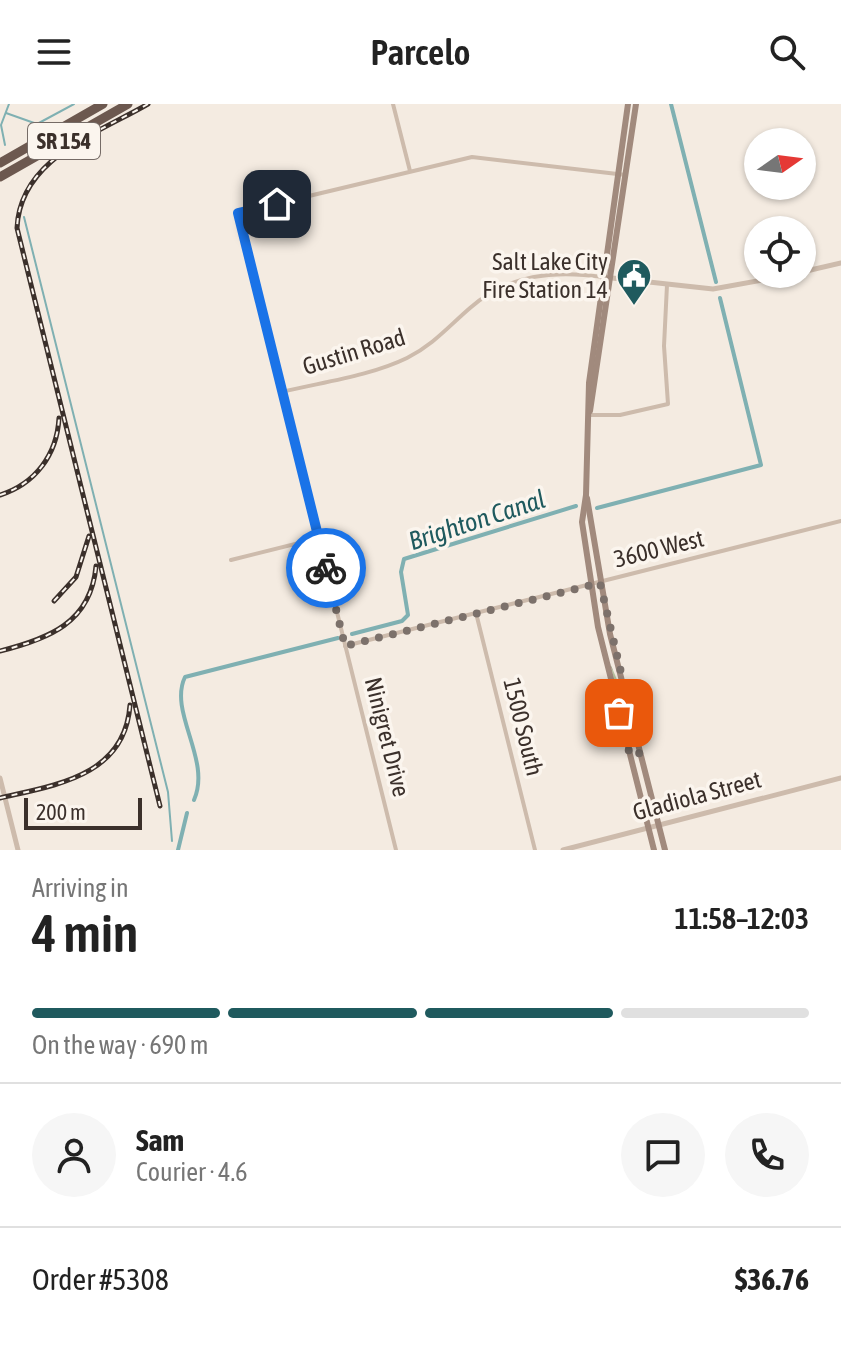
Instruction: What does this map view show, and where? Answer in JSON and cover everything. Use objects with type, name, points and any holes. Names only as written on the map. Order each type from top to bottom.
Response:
[{"type":"highway","name":"SR 154","points":[[0,163],[103,104]]},
{"type":"highway","name":"SR 154","points":[[0,177],[128,104]]},
{"type":"main road","points":[[589,415],[596,393],[612,278],[628,104]]},
{"type":"main road","points":[[636,104],[603,277],[588,387],[586,495],[582,522],[589,585],[654,850]]},
{"type":"main road","points":[[586,495],[615,654],[665,850]]},
{"type":"main road","points":[[605,656],[615,654]]},
{"type":"main road","points":[[630,755],[640,753]]},
{"type":"street","points":[[393,104],[410,171],[476,156],[622,174]]},
{"type":"street","name":"Ninigret Drive","points":[[396,850],[238,213],[410,171]]},
{"type":"street","points":[[816,269],[841,263]]},
{"type":"street","name":"Gustin Road","points":[[282,392],[406,358],[438,339],[481,299],[516,281],[565,273],[603,277]]},
{"type":"street","points":[[603,277],[724,289],[744,285]]},
{"type":"street","points":[[589,415],[620,415],[668,404],[664,346],[667,285]]},
{"type":"street","name":"3600 West","points":[[345,646],[841,521]]},
{"type":"street","points":[[231,560],[319,538]]},
{"type":"street","name":"1500 South","points":[[476,613],[535,850]]},
{"type":"street","points":[[0,778],[18,850]]},
{"type":"street","name":"Gladiola Street","points":[[563,850],[841,778]]},
{"type":"green space","points":[[610,663],[623,694],[632,749]]},
{"type":"waterway","points":[[5,145],[1,125],[9,104]]},
{"type":"waterway","points":[[6,113],[37,124],[74,104]]},
{"type":"waterway","name":"Brighton Canal","points":[[671,104],[716,282]]},
{"type":"waterway","points":[[24,217],[168,792],[172,841]]},
{"type":"waterway","name":"Brighton Canal","points":[[597,508],[761,465],[720,298]]},
{"type":"waterway","name":"Brighton Canal","points":[[352,634],[402,621],[408,615],[401,572],[404,559],[576,506]]},
{"type":"waterway","name":"Brighton Canal","points":[[194,800],[198,769],[182,705],[181,691],[185,677],[338,638]]},
{"type":"waterway","name":"Brighton Canal","points":[[178,850],[187,813]]},
{"type":"railway","points":[[148,104],[84,138],[46,166],[31,184],[21,204],[17,228],[160,806]]},
{"type":"railway","points":[[0,495],[24,484],[42,466],[54,444],[59,418]]},
{"type":"railway","points":[[54,601],[76,577],[89,536]]},
{"type":"railway","points":[[0,651],[50,634],[76,615],[86,602],[96,566]]},
{"type":"railway","points":[[0,798],[64,782],[101,762],[115,748],[125,729],[130,705]]},
{"type":"way so far","points":[[326,568],[345,646],[600,583],[640,753],[630,755],[619,713]]},
{"type":"place","name":"Salt Lake City Fire Station 14","points":[[634,307]]},
{"type":"route","points":[[277,204],[238,213],[326,568]]}]
